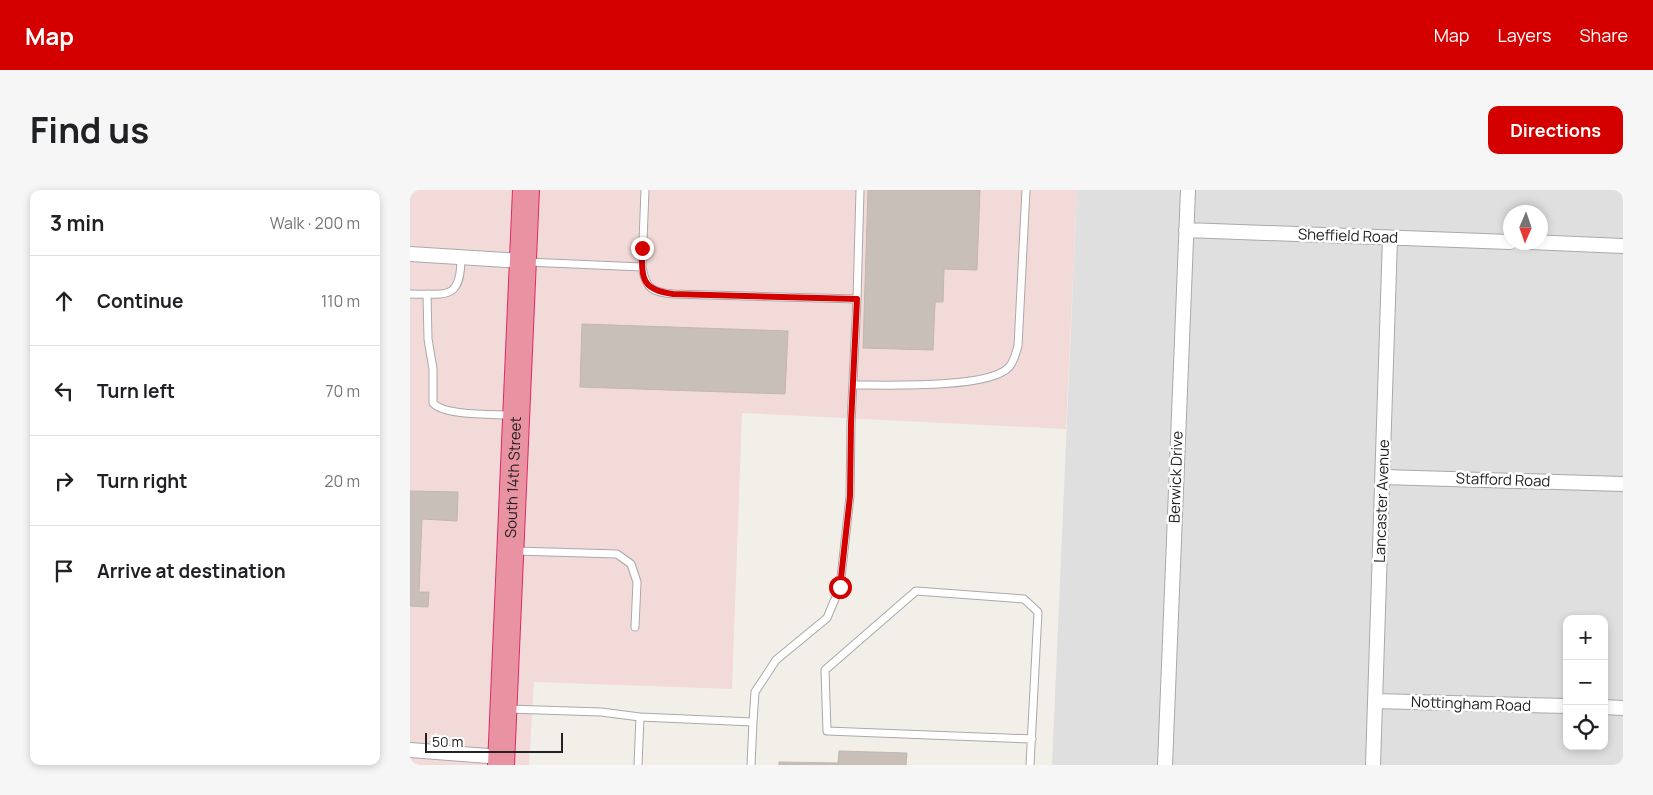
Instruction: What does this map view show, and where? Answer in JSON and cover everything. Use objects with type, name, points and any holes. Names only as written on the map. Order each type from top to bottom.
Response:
[{"type":"highway","name":"South 14th Street","points":[[501,761],[526,190]]},
{"type":"street","name":"Berwick Drive","points":[[1165,765],[1188,190]]},
{"type":"street","name":"Sheffield Road","points":[[1186,230],[1503,242]]},
{"type":"street","name":"Lancaster Avenue","points":[[1372,765],[1390,238]]},
{"type":"street","points":[[1548,243],[1623,246]]},
{"type":"street","points":[[410,254],[524,262]]},
{"type":"street","name":"Stafford Road","points":[[1383,477],[1623,484]]},
{"type":"street","name":"Nottingham Road","points":[[1375,701],[1563,706]]},
{"type":"street","points":[[1608,707],[1623,708]]},
{"type":"street","points":[[410,750],[501,761]]},
{"type":"lane","points":[[645,190],[642,267],[644,279],[648,286],[658,292],[857,299]]},
{"type":"lane","points":[[751,765],[755,692],[776,660],[827,618],[840,587],[850,496],[860,190]]},
{"type":"lane","points":[[853,385],[935,384],[983,380],[1009,368],[1018,346],[1026,190]]},
{"type":"lane","points":[[410,294],[450,293],[456,288],[460,278],[461,257]]},
{"type":"lane","points":[[524,262],[642,267]]},
{"type":"lane","points":[[427,294],[428,339],[433,369],[433,404],[448,411],[516,415]]},
{"type":"lane","points":[[510,550],[617,554],[631,564],[637,582],[636,627]]},
{"type":"lane","points":[[1030,765],[1032,738],[1038,612],[1024,598],[916,591],[825,670],[827,731],[1032,738]]},
{"type":"lane","points":[[503,709],[602,712],[640,717],[752,722]]},
{"type":"lane","points":[[638,765],[640,717]]},
{"type":"shaded area","points":[[410,190],[517,190],[492,765],[410,765]]},
{"type":"shaded area","points":[[535,190],[1077,190],[1066,429],[742,413],[732,689],[534,682],[529,765],[511,765]]},
{"type":"shaded area","points":[[1077,190],[1623,190],[1623,765],[1052,765]]},
{"type":"building","points":[[868,190],[980,190],[977,270],[944,269],[943,302],[935,302],[933,350],[863,348]]},
{"type":"building","points":[[582,324],[788,331],[785,394],[580,387]]},
{"type":"building","points":[[410,491],[458,492],[457,521],[422,519],[419,592],[429,592],[428,607],[410,606]]},
{"type":"building","points":[[839,751],[907,753],[906,765],[779,765],[779,762],[838,763]]},
{"type":"route","points":[[642,248],[644,279],[648,286],[658,292],[857,299],[851,423],[850,496],[840,587]]}]
